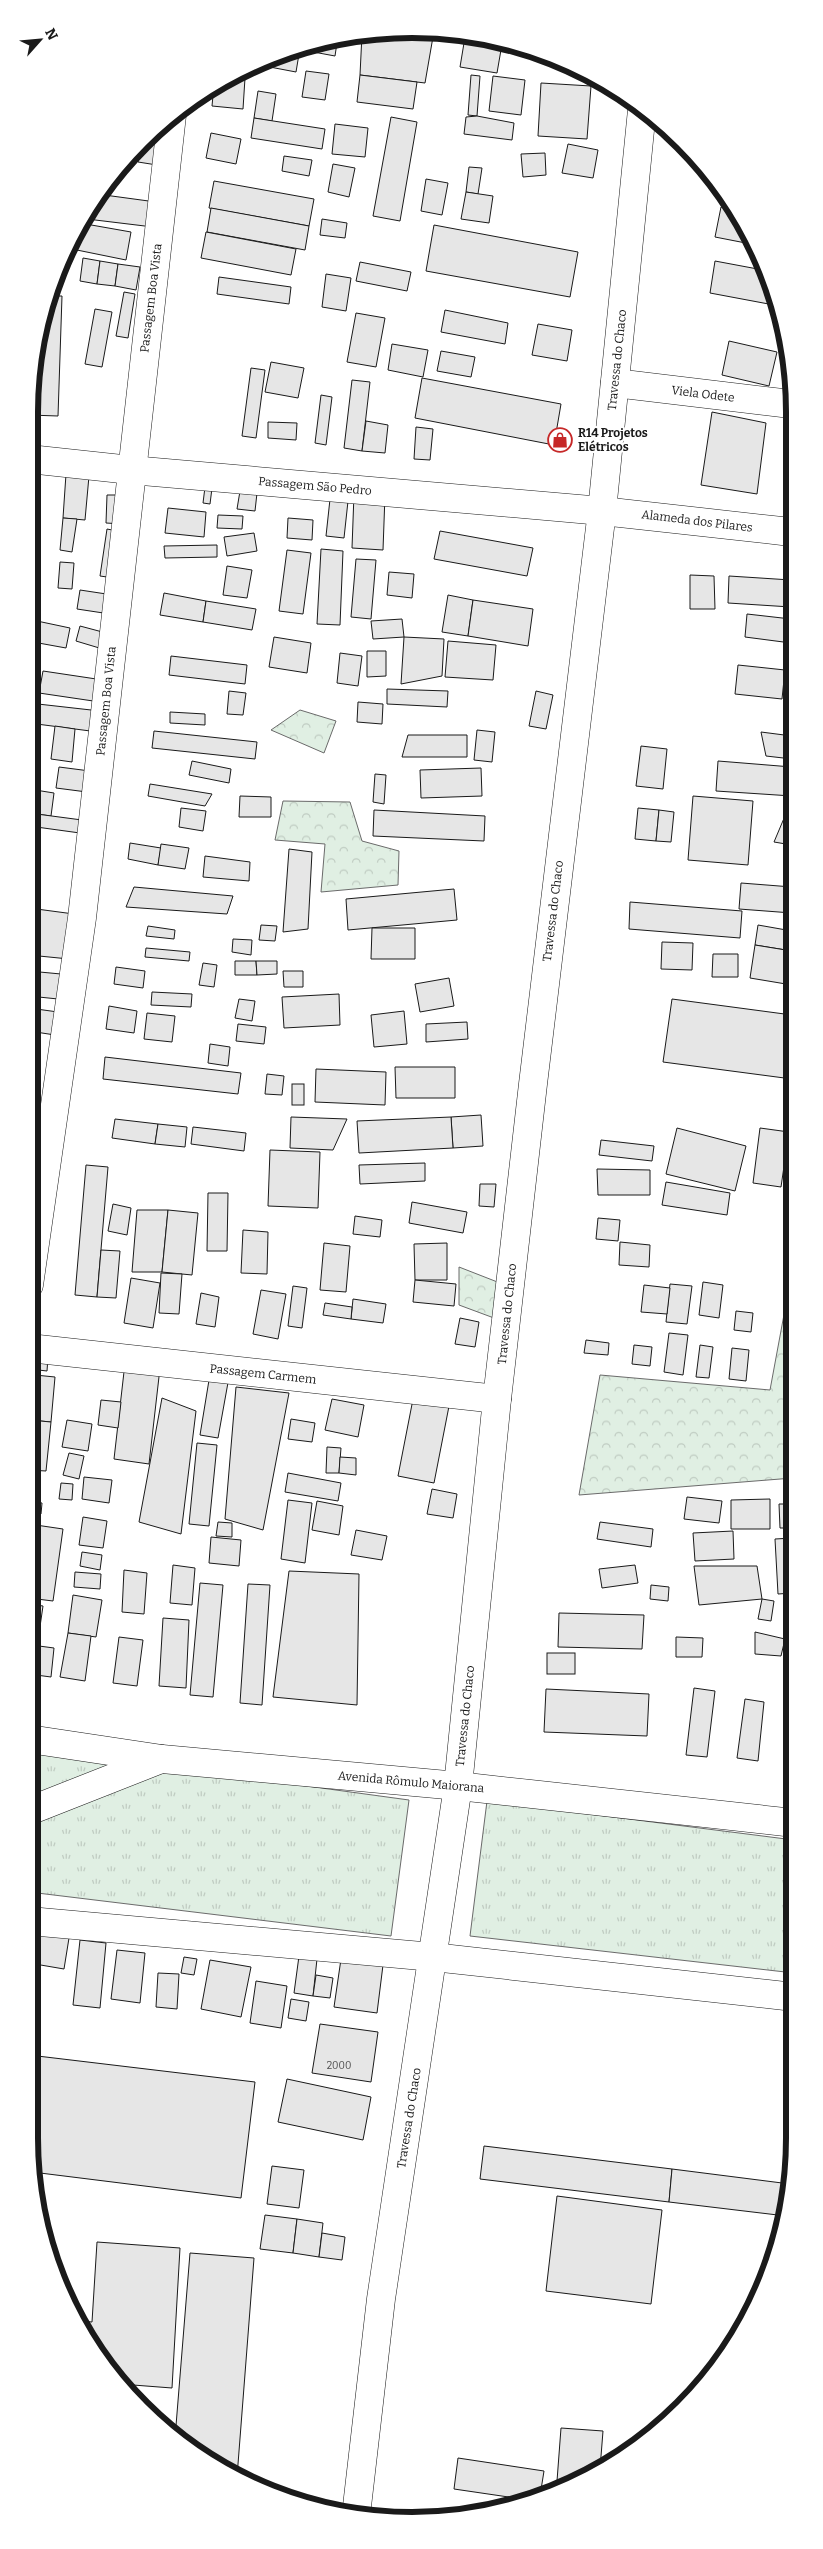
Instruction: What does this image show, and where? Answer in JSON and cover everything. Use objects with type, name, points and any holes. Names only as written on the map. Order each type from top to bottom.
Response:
[{"type":"street","name":"Travessa do Chaco","points":[[357,2507],[381,2299],[458,1786],[497,1399],[602,511],[641,117]]},
{"type":"street","name":"Passagem Boa Vista","points":[[38,1223],[82,918],[171,125]]},
{"type":"street","name":"Viela Odete","points":[[615,383],[786,403]]},
{"type":"street","name":"Passagem São Pedro","points":[[38,460],[131,470],[602,511]]},
{"type":"street","name":"Alameda dos Pilares","points":[[602,511],[786,531]]},
{"type":"street","name":"Passagem Carmem","points":[[38,1349],[497,1399]]},
{"type":"street","name":"Avenida Rômulo Maiorana","points":[[38,1740],[162,1759],[458,1786],[786,1822]]},
{"type":"street","points":[[38,1807],[162,1759]]},
{"type":"street","points":[[38,1922],[432,1957],[786,1996]]},
{"type":"green space","points":[[300,710],[336,721],[324,753],[271,730]]},
{"type":"green space","points":[[283,801],[350,802],[362,841],[399,851],[398,885],[321,892],[325,844],[275,840]]},
{"type":"green space","points":[[459,1267],[500,1283],[494,1318],[459,1305]]},
{"type":"green space","points":[[786,1304],[786,1479],[579,1495],[600,1375],[770,1390]]},
{"type":"green space","points":[[38,1749],[409,1800],[391,1936],[38,1893]]},
{"type":"green space","points":[[487,1801],[786,1839],[786,1972],[470,1936]]},
{"type":"building","points":[[387,38],[433,38],[425,83],[360,75],[362,41]]},
{"type":"building","points":[[464,42],[501,49],[497,73],[460,67]]},
{"type":"building","points":[[337,46],[335,56],[310,51]]},
{"type":"building","points":[[299,55],[296,72],[267,66]]},
{"type":"building","points":[[306,71],[329,74],[325,100],[302,97]]},
{"type":"building","points":[[360,75],[417,82],[413,109],[357,102]]},
{"type":"building","points":[[471,75],[480,76],[477,116],[468,115]]},
{"type":"building","points":[[493,76],[525,80],[521,115],[489,111]]},
{"type":"building","points":[[245,78],[243,109],[212,106],[213,95]]},
{"type":"building","points":[[541,83],[591,86],[587,139],[538,136]]},
{"type":"building","points":[[258,91],[276,94],[272,121],[254,118]]},
{"type":"building","points":[[477,116],[514,123],[512,140],[464,134],[466,117]]},
{"type":"building","points":[[391,117],[417,122],[400,221],[373,216]]},
{"type":"building","points":[[254,118],[325,129],[322,149],[251,138]]},
{"type":"building","points":[[335,124],[368,128],[365,157],[332,154]]},
{"type":"building","points":[[211,133],[241,139],[236,164],[206,158]]},
{"type":"building","points":[[151,144],[160,145],[157,165],[138,162],[139,155]]},
{"type":"building","points":[[568,144],[598,150],[593,178],[562,173]]},
{"type":"building","points":[[545,153],[546,175],[523,177],[521,154]]},
{"type":"building","points":[[284,156],[312,160],[309,176],[282,171]]},
{"type":"building","points":[[333,164],[355,168],[349,197],[328,192]]},
{"type":"building","points":[[469,167],[482,168],[478,194],[466,192]]},
{"type":"building","points":[[426,179],[448,183],[442,215],[421,211]]},
{"type":"building","points":[[214,181],[314,199],[309,226],[209,208]]},
{"type":"building","points":[[466,192],[493,196],[489,223],[461,219]]},
{"type":"building","points":[[107,195],[156,202],[153,227],[91,219]]},
{"type":"building","points":[[721,207],[724,208],[745,243],[715,237]]},
{"type":"building","points":[[211,208],[309,226],[305,250],[207,232]]},
{"type":"building","points":[[322,219],[347,223],[345,238],[320,235]]},
{"type":"building","points":[[88,224],[131,232],[126,260],[74,250]]},
{"type":"building","points":[[434,225],[578,252],[570,297],[426,271]]},
{"type":"building","points":[[206,232],[296,249],[291,275],[201,258]]},
{"type":"building","points":[[83,258],[100,261],[97,284],[80,281]]},
{"type":"building","points":[[100,261],[118,264],[115,286],[97,284]]},
{"type":"building","points":[[715,261],[757,269],[770,304],[710,293]]},
{"type":"building","points":[[360,262],[411,272],[407,291],[356,281]]},
{"type":"building","points":[[118,264],[140,267],[136,290],[115,286]]},
{"type":"building","points":[[326,274],[351,278],[346,311],[322,307]]},
{"type":"building","points":[[219,277],[291,287],[289,304],[217,294]]},
{"type":"building","points":[[124,292],[135,294],[128,338],[116,336]]},
{"type":"building","points":[[56,296],[62,296],[58,416],[38,415],[38,387],[50,315]]},
{"type":"building","points":[[95,309],[112,312],[102,367],[85,364]]},
{"type":"building","points":[[445,310],[508,323],[505,344],[441,332]]},
{"type":"building","points":[[356,313],[385,318],[376,367],[347,362]]},
{"type":"building","points":[[538,324],[572,330],[567,361],[532,355]]},
{"type":"building","points":[[729,341],[777,352],[769,386],[722,375]]},
{"type":"building","points":[[392,344],[428,350],[423,377],[388,370]]},
{"type":"building","points":[[441,351],[475,357],[471,377],[437,371]]},
{"type":"building","points":[[271,362],[304,368],[298,398],[265,392]]},
{"type":"building","points":[[251,368],[265,370],[256,438],[242,436]]},
{"type":"building","points":[[422,378],[561,404],[554,445],[415,418]]},
{"type":"building","points":[[352,380],[370,382],[362,451],[344,448]]},
{"type":"building","points":[[321,395],[332,397],[326,445],[315,443]]},
{"type":"building","points":[[712,412],[766,423],[757,494],[701,485]]},
{"type":"building","points":[[366,421],[388,425],[385,453],[362,451]]},
{"type":"building","points":[[268,422],[297,423],[296,440],[268,438]]},
{"type":"building","points":[[416,427],[433,429],[430,460],[414,459]]},
{"type":"building","points":[[66,474],[89,476],[85,520],[63,518]]},
{"type":"building","points":[[205,487],[212,488],[210,504],[203,503]]},
{"type":"building","points":[[331,490],[349,492],[344,538],[326,536]]},
{"type":"building","points":[[240,491],[257,493],[255,511],[237,509]]},
{"type":"building","points":[[354,494],[385,495],[383,550],[352,548]]},
{"type":"building","points":[[107,495],[124,495],[123,524],[106,523]]},
{"type":"building","points":[[168,508],[206,512],[204,537],[165,533]]},
{"type":"building","points":[[218,515],[243,516],[242,529],[217,528]]},
{"type":"building","points":[[63,518],[77,519],[72,552],[60,550]]},
{"type":"building","points":[[288,518],[313,520],[312,540],[287,538]]},
{"type":"building","points":[[107,529],[122,532],[114,578],[100,576]]},
{"type":"building","points":[[440,531],[533,548],[527,576],[434,559]]},
{"type":"building","points":[[254,533],[257,551],[227,556],[224,537]]},
{"type":"building","points":[[217,545],[217,557],[165,558],[164,546]]},
{"type":"building","points":[[321,549],[343,551],[340,625],[317,624]]},
{"type":"building","points":[[287,550],[311,553],[303,614],[279,611]]},
{"type":"building","points":[[356,559],[376,560],[371,619],[351,617]]},
{"type":"building","points":[[60,562],[74,563],[72,589],[58,588]]},
{"type":"building","points":[[227,566],[252,570],[247,598],[223,595]]},
{"type":"building","points":[[389,572],[414,574],[412,598],[387,595]]},
{"type":"building","points":[[690,575],[714,576],[715,609],[690,609]]},
{"type":"building","points":[[729,576],[786,580],[786,607],[728,603]]},
{"type":"building","points":[[80,590],[113,595],[110,614],[77,609]]},
{"type":"building","points":[[164,593],[206,601],[203,622],[160,615]]},
{"type":"building","points":[[448,595],[473,600],[468,636],[442,632]]},
{"type":"building","points":[[473,600],[533,609],[528,646],[468,636]]},
{"type":"building","points":[[206,601],[256,609],[252,630],[203,622]]},
{"type":"building","points":[[747,614],[786,618],[786,642],[745,637]]},
{"type":"building","points":[[402,619],[404,637],[373,639],[371,621]]},
{"type":"building","points":[[38,621],[70,628],[66,648],[38,643]]},
{"type":"building","points":[[80,626],[110,634],[106,650],[76,641]]},
{"type":"building","points":[[274,637],[311,643],[307,673],[269,667]]},
{"type":"building","points":[[404,637],[444,639],[442,676],[401,684]]},
{"type":"building","points":[[448,641],[496,645],[493,680],[445,677]]},
{"type":"building","points":[[367,651],[386,651],[386,676],[367,677]]},
{"type":"building","points":[[340,653],[362,656],[358,686],[337,683]]},
{"type":"building","points":[[171,656],[247,665],[245,684],[169,675]]},
{"type":"building","points":[[738,665],[785,670],[782,699],[735,694]]},
{"type":"building","points":[[43,671],[103,680],[100,702],[39,693]]},
{"type":"building","points":[[387,689],[448,691],[447,707],[387,704]]},
{"type":"building","points":[[229,691],[246,693],[243,715],[227,714]]},
{"type":"building","points":[[536,691],[553,695],[546,729],[529,726]]},
{"type":"building","points":[[358,702],[383,704],[382,724],[357,722]]},
{"type":"building","points":[[38,704],[100,711],[98,732],[38,724]]},
{"type":"building","points":[[170,712],[205,714],[205,725],[170,723]]},
{"type":"building","points":[[55,726],[75,729],[72,762],[51,759]]},
{"type":"building","points":[[477,730],[495,732],[492,762],[474,760]]},
{"type":"building","points":[[154,731],[257,742],[255,759],[152,748]]},
{"type":"building","points":[[761,732],[786,735],[786,758],[766,756]]},
{"type":"building","points":[[408,735],[467,735],[467,757],[402,757]]},
{"type":"building","points":[[641,746],[667,749],[663,789],[636,786]]},
{"type":"building","points":[[192,761],[231,769],[229,783],[189,775]]},
{"type":"building","points":[[718,761],[786,767],[786,796],[716,791]]},
{"type":"building","points":[[59,767],[90,771],[87,792],[56,788]]},
{"type":"building","points":[[481,768],[482,796],[421,798],[420,770]]},
{"type":"building","points":[[375,774],[386,775],[384,804],[373,802]]},
{"type":"building","points":[[150,784],[212,794],[205,806],[148,796]]},
{"type":"building","points":[[38,790],[54,793],[51,816],[38,814]]},
{"type":"building","points":[[240,796],[271,797],[271,817],[239,817]]},
{"type":"building","points":[[693,796],[753,801],[748,865],[688,860]]},
{"type":"building","points":[[181,808],[206,811],[203,831],[179,827]]},
{"type":"building","points":[[638,808],[659,810],[656,841],[635,839]]},
{"type":"building","points":[[374,810],[485,816],[484,841],[373,836]]},
{"type":"building","points":[[659,810],[674,812],[671,842],[656,841]]},
{"type":"building","points":[[38,814],[82,820],[80,833],[38,827]]},
{"type":"building","points":[[786,814],[786,844],[774,842]]},
{"type":"building","points":[[130,843],[161,848],[158,865],[128,859]]},
{"type":"building","points":[[161,844],[189,848],[185,869],[158,865]]},
{"type":"building","points":[[289,849],[312,852],[308,929],[283,932]]},
{"type":"building","points":[[205,856],[250,862],[249,881],[203,877]]},
{"type":"building","points":[[741,883],[786,887],[786,913],[739,909]]},
{"type":"building","points":[[134,887],[233,896],[227,914],[126,907]]},
{"type":"building","points":[[454,889],[457,920],[348,930],[346,899]]},
{"type":"building","points":[[630,902],[742,911],[740,938],[629,929]]},
{"type":"building","points":[[38,909],[74,914],[69,959],[38,956]]},
{"type":"building","points":[[261,925],[277,926],[275,941],[259,940]]},
{"type":"building","points":[[758,925],[786,930],[786,950],[755,945]]},
{"type":"building","points":[[148,926],[175,930],[174,939],[146,936]]},
{"type":"building","points":[[372,928],[415,928],[415,959],[371,959]]},
{"type":"building","points":[[233,939],[252,940],[251,955],[232,952]]},
{"type":"building","points":[[662,942],[693,943],[692,970],[661,969]]},
{"type":"building","points":[[755,945],[786,950],[786,984],[750,978]]},
{"type":"building","points":[[146,948],[190,952],[189,961],[145,957]]},
{"type":"building","points":[[713,954],[738,954],[738,977],[712,977]]},
{"type":"building","points":[[235,961],[256,961],[257,975],[235,975]]},
{"type":"building","points":[[256,961],[277,961],[277,974],[257,975]]},
{"type":"building","points":[[203,963],[217,965],[214,987],[199,985]]},
{"type":"building","points":[[116,967],[145,971],[143,988],[114,984]]},
{"type":"building","points":[[283,971],[303,971],[303,987],[284,987]]},
{"type":"building","points":[[38,972],[61,974],[58,999],[38,997]]},
{"type":"building","points":[[449,978],[454,1006],[420,1012],[415,984]]},
{"type":"building","points":[[152,992],[192,994],[191,1007],[151,1005]]},
{"type":"building","points":[[339,994],[340,1025],[284,1028],[282,997]]},
{"type":"building","points":[[239,999],[255,1001],[252,1021],[235,1018]]},
{"type":"building","points":[[672,999],[786,1014],[786,1078],[663,1062]]},
{"type":"building","points":[[109,1006],[137,1011],[134,1033],[106,1029]]},
{"type":"building","points":[[38,1009],[58,1012],[55,1035],[38,1032]]},
{"type":"building","points":[[404,1011],[407,1044],[374,1047],[371,1015]]},
{"type":"building","points":[[147,1013],[175,1016],[172,1042],[144,1039]]},
{"type":"building","points":[[467,1022],[468,1039],[426,1042],[426,1024]]},
{"type":"building","points":[[238,1024],[266,1027],[264,1044],[236,1041]]},
{"type":"building","points":[[210,1044],[230,1047],[228,1066],[208,1063]]},
{"type":"building","points":[[105,1057],[241,1073],[238,1094],[103,1079]]},
{"type":"building","points":[[395,1067],[455,1067],[455,1098],[396,1098]]},
{"type":"building","points":[[316,1069],[386,1072],[385,1105],[315,1102]]},
{"type":"building","points":[[267,1074],[284,1076],[282,1095],[265,1094]]},
{"type":"building","points":[[292,1084],[304,1084],[304,1105],[292,1105]]},
{"type":"building","points":[[481,1115],[483,1146],[453,1148],[451,1117]]},
{"type":"building","points":[[291,1117],[347,1119],[333,1150],[290,1148]]},
{"type":"building","points":[[451,1117],[453,1148],[359,1153],[357,1121]]},
{"type":"building","points":[[115,1119],[158,1124],[155,1144],[112,1138]]},
{"type":"building","points":[[158,1124],[187,1127],[185,1147],[155,1144]]},
{"type":"building","points":[[193,1127],[246,1133],[244,1151],[191,1144]]},
{"type":"building","points":[[677,1128],[746,1146],[735,1191],[666,1174]]},
{"type":"building","points":[[760,1128],[786,1132],[786,1153],[781,1187],[753,1183]]},
{"type":"building","points":[[601,1140],[654,1146],[652,1161],[599,1155]]},
{"type":"building","points":[[270,1150],[320,1152],[318,1208],[268,1206]]},
{"type":"building","points":[[425,1163],[425,1181],[360,1184],[359,1165]]},
{"type":"building","points":[[86,1165],[108,1167],[97,1297],[75,1295]]},
{"type":"building","points":[[597,1169],[650,1170],[650,1195],[598,1195]]},
{"type":"building","points":[[666,1182],[730,1193],[727,1215],[662,1205]]},
{"type":"building","points":[[480,1184],[496,1184],[494,1207],[479,1206]]},
{"type":"building","points":[[208,1193],[228,1193],[227,1251],[207,1251]]},
{"type":"building","points":[[412,1202],[467,1212],[463,1233],[409,1223]]},
{"type":"building","points":[[113,1204],[131,1208],[127,1235],[108,1231]]},
{"type":"building","points":[[137,1210],[168,1210],[162,1272],[132,1272]]},
{"type":"building","points":[[168,1210],[198,1213],[192,1275],[162,1272]]},
{"type":"building","points":[[355,1216],[382,1220],[380,1237],[353,1234]]},
{"type":"building","points":[[598,1218],[620,1220],[618,1241],[596,1239]]},
{"type":"building","points":[[243,1230],[268,1232],[267,1274],[241,1273]]},
{"type":"building","points":[[620,1242],[650,1245],[649,1267],[619,1265]]},
{"type":"building","points":[[324,1243],[350,1246],[346,1292],[320,1290]]},
{"type":"building","points":[[447,1243],[447,1280],[415,1280],[414,1244]]},
{"type":"building","points":[[101,1250],[120,1251],[116,1298],[97,1297]]},
{"type":"building","points":[[161,1273],[182,1274],[179,1314],[159,1313]]},
{"type":"building","points":[[131,1278],[160,1283],[153,1328],[124,1323]]},
{"type":"building","points":[[415,1280],[456,1284],[454,1306],[413,1302]]},
{"type":"building","points":[[703,1282],[723,1285],[719,1318],[699,1315]]},
{"type":"building","points":[[670,1284],[692,1286],[687,1324],[666,1322]]},
{"type":"building","points":[[644,1285],[670,1288],[667,1314],[641,1312]]},
{"type":"building","points":[[293,1286],[307,1288],[302,1328],[288,1326]]},
{"type":"building","points":[[261,1290],[286,1294],[278,1339],[253,1334]]},
{"type":"building","points":[[201,1293],[219,1297],[215,1327],[196,1324]]},
{"type":"building","points":[[353,1299],[386,1304],[383,1323],[351,1319]]},
{"type":"building","points":[[325,1303],[352,1307],[351,1319],[323,1315]]},
{"type":"building","points":[[736,1311],[753,1313],[751,1332],[734,1330]]},
{"type":"building","points":[[460,1318],[479,1322],[475,1347],[455,1344]]},
{"type":"building","points":[[669,1333],[688,1335],[683,1375],[664,1372]]},
{"type":"building","points":[[586,1340],[609,1343],[608,1355],[584,1353]]},
{"type":"building","points":[[634,1345],[652,1347],[650,1366],[632,1364]]},
{"type":"building","points":[[700,1345],[713,1347],[709,1378],[696,1377]]},
{"type":"building","points":[[732,1348],[749,1350],[746,1381],[729,1379]]},
{"type":"building","points":[[38,1355],[48,1357],[47,1371],[38,1370]]},
{"type":"building","points":[[125,1363],[160,1368],[149,1464],[114,1459]]},
{"type":"building","points":[[210,1374],[229,1377],[218,1438],[200,1435]]},
{"type":"building","points":[[38,1375],[55,1377],[51,1422],[38,1421]]},
{"type":"building","points":[[236,1387],[289,1393],[263,1530],[225,1519]]},
{"type":"building","points":[[414,1394],[450,1401],[434,1483],[398,1476]]},
{"type":"building","points":[[162,1398],[196,1411],[181,1534],[139,1522]]},
{"type":"building","points":[[332,1399],[364,1405],[358,1437],[325,1430]]},
{"type":"building","points":[[101,1400],[121,1402],[118,1428],[98,1425]]},
{"type":"building","points":[[291,1419],[315,1423],[312,1442],[288,1439]]},
{"type":"building","points":[[67,1420],[92,1424],[88,1451],[62,1447]]},
{"type":"building","points":[[38,1421],[51,1422],[46,1471],[38,1471]]},
{"type":"building","points":[[197,1443],[217,1445],[209,1526],[189,1524]]},
{"type":"building","points":[[327,1447],[341,1448],[339,1473],[326,1473]]},
{"type":"building","points":[[69,1453],[84,1456],[79,1479],[63,1475]]},
{"type":"building","points":[[340,1457],[356,1458],[356,1475],[339,1473]]},
{"type":"building","points":[[288,1473],[341,1483],[338,1501],[285,1492]]},
{"type":"building","points":[[84,1477],[112,1480],[109,1503],[82,1499]]},
{"type":"building","points":[[61,1483],[73,1484],[72,1500],[59,1499]]},
{"type":"building","points":[[432,1489],[457,1494],[453,1518],[427,1514]]},
{"type":"building","points":[[687,1497],[722,1501],[719,1523],[684,1519]]},
{"type":"building","points":[[770,1499],[770,1529],[731,1529],[731,1500]]},
{"type":"building","points":[[288,1500],[312,1503],[305,1563],[281,1559]]},
{"type":"building","points":[[317,1501],[343,1506],[339,1535],[312,1530]]},
{"type":"building","points":[[38,1502],[42,1503],[41,1514],[38,1514]]},
{"type":"building","points":[[779,1504],[786,1504],[786,1528],[780,1528]]},
{"type":"building","points":[[83,1517],[107,1521],[103,1548],[79,1545]]},
{"type":"building","points":[[218,1522],[232,1523],[232,1537],[216,1536]]},
{"type":"building","points":[[600,1522],[653,1529],[651,1547],[597,1539]]},
{"type":"building","points":[[38,1525],[63,1529],[53,1601],[38,1599]]},
{"type":"building","points":[[356,1530],[387,1536],[382,1560],[351,1555]]},
{"type":"building","points":[[733,1531],[734,1559],[695,1561],[693,1533]]},
{"type":"building","points":[[211,1537],[241,1540],[239,1566],[209,1563]]},
{"type":"building","points":[[786,1538],[786,1593],[778,1594],[775,1539]]},
{"type":"building","points":[[82,1552],[102,1555],[100,1570],[80,1566]]},
{"type":"building","points":[[173,1565],[195,1568],[192,1605],[170,1603]]},
{"type":"building","points":[[635,1565],[638,1583],[602,1588],[599,1569]]},
{"type":"building","points":[[694,1566],[757,1566],[762,1599],[699,1605]]},
{"type":"building","points":[[124,1570],[147,1573],[144,1614],[122,1612]]},
{"type":"building","points":[[289,1571],[359,1574],[357,1705],[273,1697]]},
{"type":"building","points":[[75,1572],[101,1574],[100,1589],[74,1587]]},
{"type":"building","points":[[200,1583],[223,1585],[213,1697],[190,1695]]},
{"type":"building","points":[[248,1584],[270,1585],[262,1705],[240,1703]]},
{"type":"building","points":[[651,1585],[669,1587],[668,1601],[650,1599]]},
{"type":"building","points":[[73,1595],[102,1600],[96,1637],[68,1633]]},
{"type":"building","points":[[762,1599],[774,1601],[771,1621],[758,1619]]},
{"type":"building","points":[[38,1605],[43,1606],[38,1640]]},
{"type":"building","points":[[559,1613],[644,1615],[642,1649],[558,1647]]},
{"type":"building","points":[[163,1618],[189,1620],[186,1688],[159,1686]]},
{"type":"building","points":[[755,1632],[785,1639],[781,1656],[755,1654]]},
{"type":"building","points":[[68,1633],[91,1636],[85,1681],[60,1677]]},
{"type":"building","points":[[119,1637],[143,1640],[137,1686],[113,1683]]},
{"type":"building","points":[[676,1637],[703,1638],[702,1657],[676,1657]]},
{"type":"building","points":[[39,1646],[54,1648],[51,1677],[38,1675]]},
{"type":"building","points":[[547,1653],[575,1653],[575,1674],[547,1674]]},
{"type":"building","points":[[694,1688],[715,1691],[707,1757],[686,1755]]},
{"type":"building","points":[[546,1689],[649,1694],[647,1736],[544,1732]]},
{"type":"building","points":[[745,1699],[764,1702],[758,1761],[737,1758]]},
{"type":"building","points":[[38,1933],[69,1938],[64,1969],[38,1965]]},
{"type":"building","points":[[80,1940],[106,1943],[100,2008],[73,2005]]},
{"type":"building","points":[[117,1950],[145,1953],[140,2003],[111,1999]]},
{"type":"building","points":[[299,1956],[317,1959],[313,1996],[294,1993]]},
{"type":"building","points":[[184,1957],[197,1959],[194,1975],[181,1973]]},
{"type":"building","points":[[341,1959],[383,1965],[377,2013],[334,2007]]},
{"type":"building","points":[[210,1960],[251,1967],[241,2017],[201,2009]]},
{"type":"building","points":[[158,1973],[179,1974],[177,2009],[156,2007]]},
{"type":"building","points":[[316,1975],[333,1978],[330,1998],[313,1996]]},
{"type":"building","points":[[256,1981],[287,1986],[281,2028],[250,2023]]},
{"type":"building","points":[[291,1999],[309,2002],[306,2021],[288,2018]]},
{"type":"building","points":[[320,2024],[378,2032],[371,2082],[312,2073]]},
{"type":"building","points":[[38,2056],[255,2082],[241,2198],[39,2173]]},
{"type":"building","points":[[287,2079],[371,2097],[363,2140],[278,2122]]},
{"type":"building","points":[[484,2146],[672,2169],[669,2202],[480,2179]]},
{"type":"building","points":[[272,2166],[304,2170],[299,2208],[267,2204]]},
{"type":"building","points":[[672,2169],[782,2183],[777,2215],[669,2202]]},
{"type":"building","points":[[557,2196],[662,2210],[651,2304],[546,2291]]},
{"type":"building","points":[[265,2215],[297,2219],[293,2253],[260,2249]]},
{"type":"building","points":[[297,2219],[323,2223],[319,2257],[293,2253]]},
{"type":"building","points":[[322,2233],[345,2237],[342,2260],[319,2257]]},
{"type":"building","points":[[97,2242],[180,2248],[172,2388],[131,2385],[101,2345],[87,2322],[92,2322]]},
{"type":"building","points":[[190,2253],[254,2258],[238,2468],[204,2448],[176,2428]]},
{"type":"building","points":[[561,2428],[603,2431],[601,2459],[577,2473],[557,2481]]},
{"type":"building","points":[[458,2458],[544,2471],[541,2488],[513,2498],[454,2489]]},
{"type":"place","name":"R14 Projetos Elétricos","points":[[560,440]]}]
